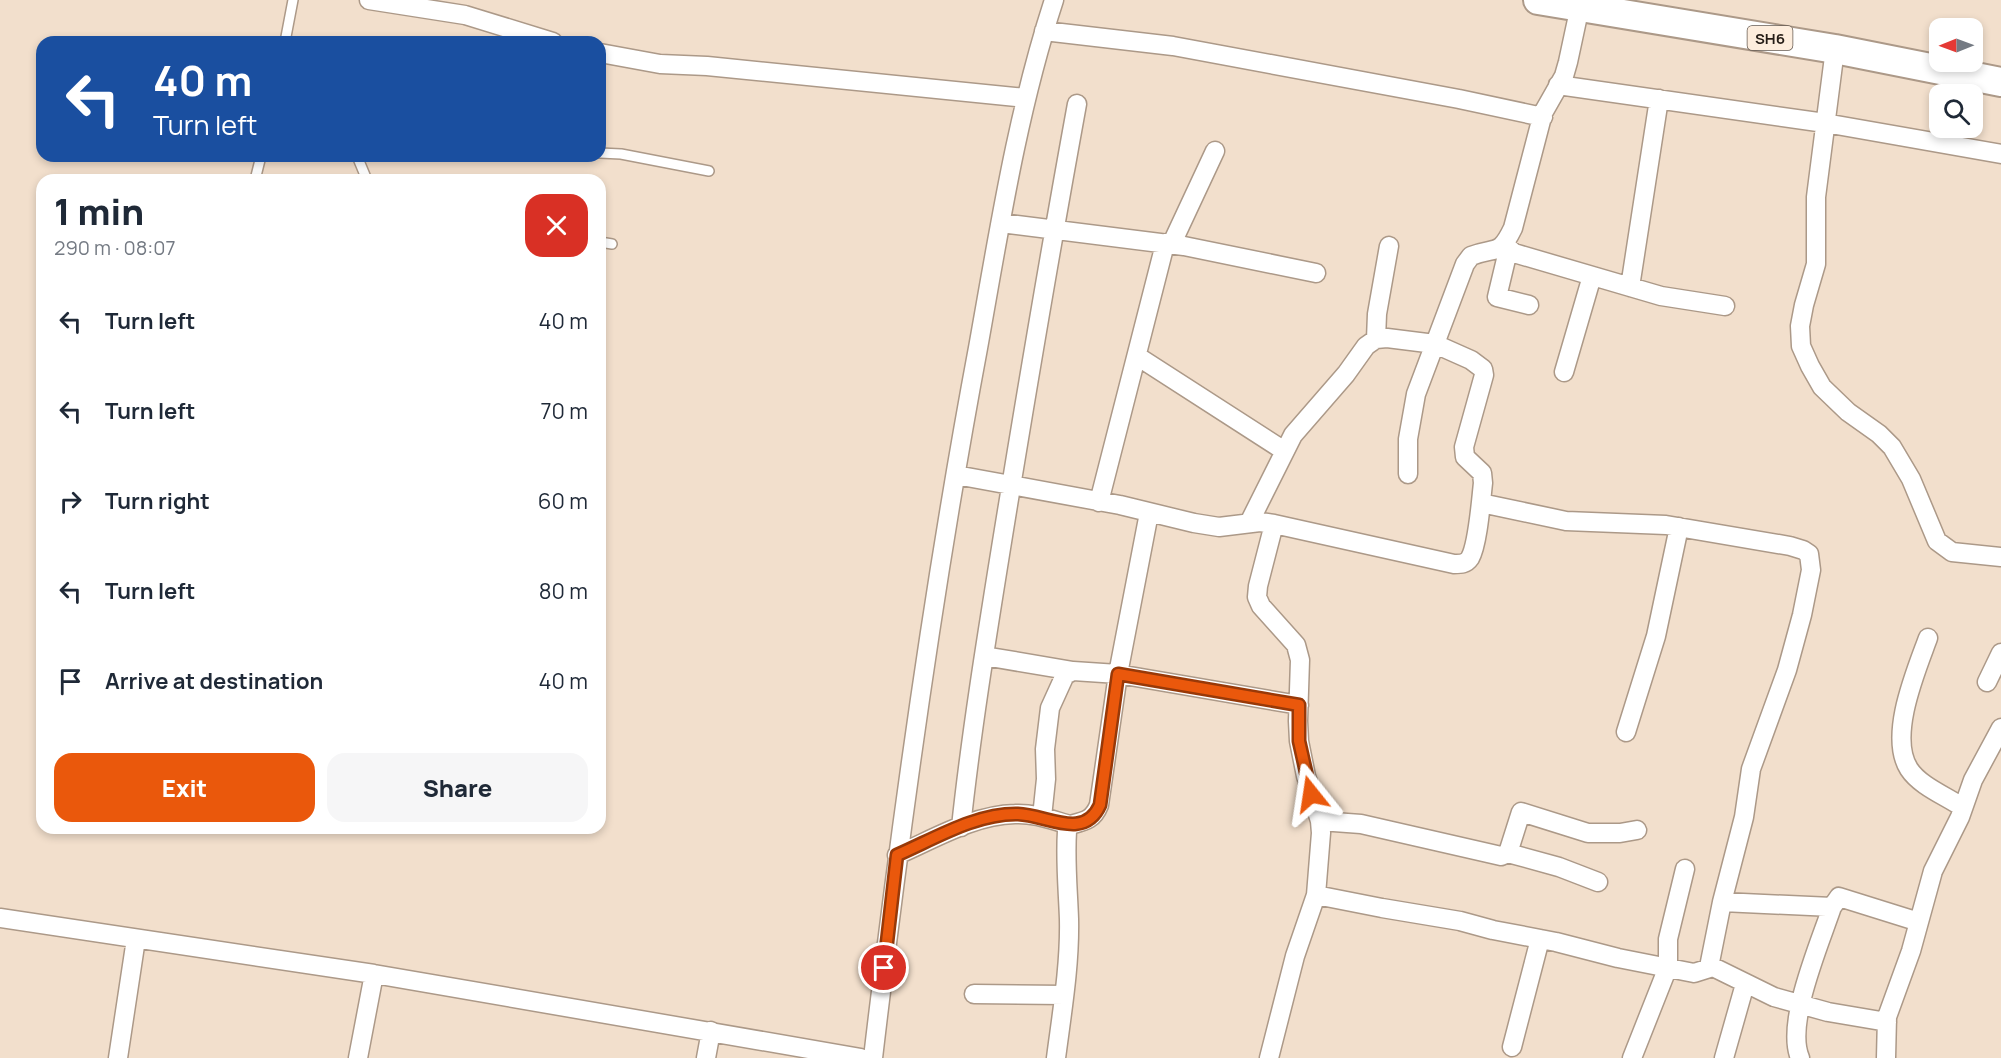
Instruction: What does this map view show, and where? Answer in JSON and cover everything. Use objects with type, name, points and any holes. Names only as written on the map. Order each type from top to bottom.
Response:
[{"type":"main road","name":"SH6","points":[[1538,0],[1835,49],[2001,82]]},
{"type":"street","points":[[369,0],[465,15],[533,36]]},
{"type":"street","points":[[873,1058],[897,855],[956,475],[1026,98],[1054,0]]},
{"type":"street","points":[[1408,474],[1408,439],[1416,394],[1465,264],[1471,256],[1495,251],[1502,247],[1514,228],[1543,117],[1568,62],[1580,6]]},
{"type":"street","points":[[1044,31],[1173,46],[1459,99],[1543,117]]},
{"type":"street","points":[[1835,49],[1816,197],[1816,264],[1800,326],[1801,346],[1822,387],[1848,412],[1879,434],[1892,447],[1911,479],[1937,541],[1952,552],[2001,557]]},
{"type":"street","points":[[606,54],[660,64],[707,66],[1026,98]]},
{"type":"street","points":[[1558,85],[1825,123],[2001,154]]},
{"type":"street","points":[[1630,287],[1659,99]]},
{"type":"street","points":[[961,827],[971,740],[1011,486],[1077,104]]},
{"type":"street","points":[[1165,244],[1173,241],[1215,151]]},
{"type":"street","points":[[1001,223],[1165,244],[1316,273]]},
{"type":"street","points":[[1100,502],[1165,244]]},
{"type":"street","points":[[1376,339],[1377,314],[1389,246]]},
{"type":"street","points":[[1502,247],[1514,253],[1661,296],[1725,306]]},
{"type":"street","points":[[1502,247],[1507,255],[1497,297],[1529,305]]},
{"type":"street","points":[[1564,372],[1592,276]]},
{"type":"street","points":[[956,475],[1219,526],[1249,523],[1274,524],[1454,564],[1463,564],[1470,559],[1473,548],[1481,503],[1482,473],[1465,457],[1464,447],[1484,369],[1435,344],[1387,338],[1376,339],[1366,346],[1346,374],[1293,435],[1283,450],[1249,523]]},
{"type":"street","points":[[1137,356],[1283,450]]},
{"type":"street","points":[[1481,503],[1566,521],[1646,523],[1679,527],[1790,546],[1809,554],[1811,562],[1802,615],[1787,670],[1751,769],[1744,817],[1722,902],[1709,967]]},
{"type":"street","points":[[897,855],[961,827],[994,816],[1016,814],[1042,817],[1070,825],[1089,820],[1095,814],[1100,805],[1118,674],[1149,513]]},
{"type":"street","points":[[1269,1058],[1295,956],[1316,895],[1321,833],[1320,821],[1306,776],[1299,741],[1300,660],[1296,645],[1261,606],[1257,597],[1274,524]]},
{"type":"street","points":[[1626,732],[1656,636],[1679,527]]},
{"type":"street","points":[[1928,638],[1902,717],[1905,759],[1909,769],[1917,778],[1962,807]]},
{"type":"street","points":[[1988,682],[2001,653]]},
{"type":"street","points":[[984,657],[1118,674],[1299,705]]},
{"type":"street","points":[[1042,817],[1046,779],[1045,749],[1050,708],[1065,675],[1073,670]]},
{"type":"street","points":[[1886,1058],[1889,1010],[1911,951],[1933,871],[1960,817],[1973,780],[2001,728]]},
{"type":"street","points":[[1508,853],[1521,812],[1588,833],[1613,834],[1637,830]]},
{"type":"street","points":[[1320,821],[1361,824],[1501,856],[1508,853],[1559,867],[1598,882]]},
{"type":"street","points":[[1056,1058],[1064,995],[1069,920],[1066,840],[1070,825]]},
{"type":"street","points":[[1632,1058],[1668,967],[1668,939],[1685,869]]},
{"type":"street","points":[[1316,895],[1453,919],[1493,930],[1694,973],[1709,967],[1720,969],[1745,984],[1774,997],[1828,1012],[1887,1022]]},
{"type":"street","points":[[1800,1058],[1797,1047],[1800,1004],[1832,908],[1839,897],[1919,922]]},
{"type":"street","points":[[1722,902],[1832,908]]},
{"type":"street","points":[[0,918],[374,974],[861,1058]]},
{"type":"street","points":[[118,1058],[136,939]]},
{"type":"street","points":[[1512,1047],[1540,939]]},
{"type":"street","points":[[358,1058],[374,974]]},
{"type":"street","points":[[1724,1058],[1745,984]]},
{"type":"street","points":[[974,993],[1064,995]]},
{"type":"street","points":[[706,1058],[711,1031]]},
{"type":"lane","points":[[286,36],[293,0]]},
{"type":"lane","points":[[287,31],[291,36]]},
{"type":"lane","points":[[606,153],[621,154],[709,171]]},
{"type":"lane","points":[[606,243],[612,244]]},
{"type":"route","points":[[884,968],[897,855],[980,819],[994,816],[1035,815],[1070,825],[1089,820],[1095,814],[1100,805],[1118,674],[1299,705],[1299,741],[1311,794]]}]
